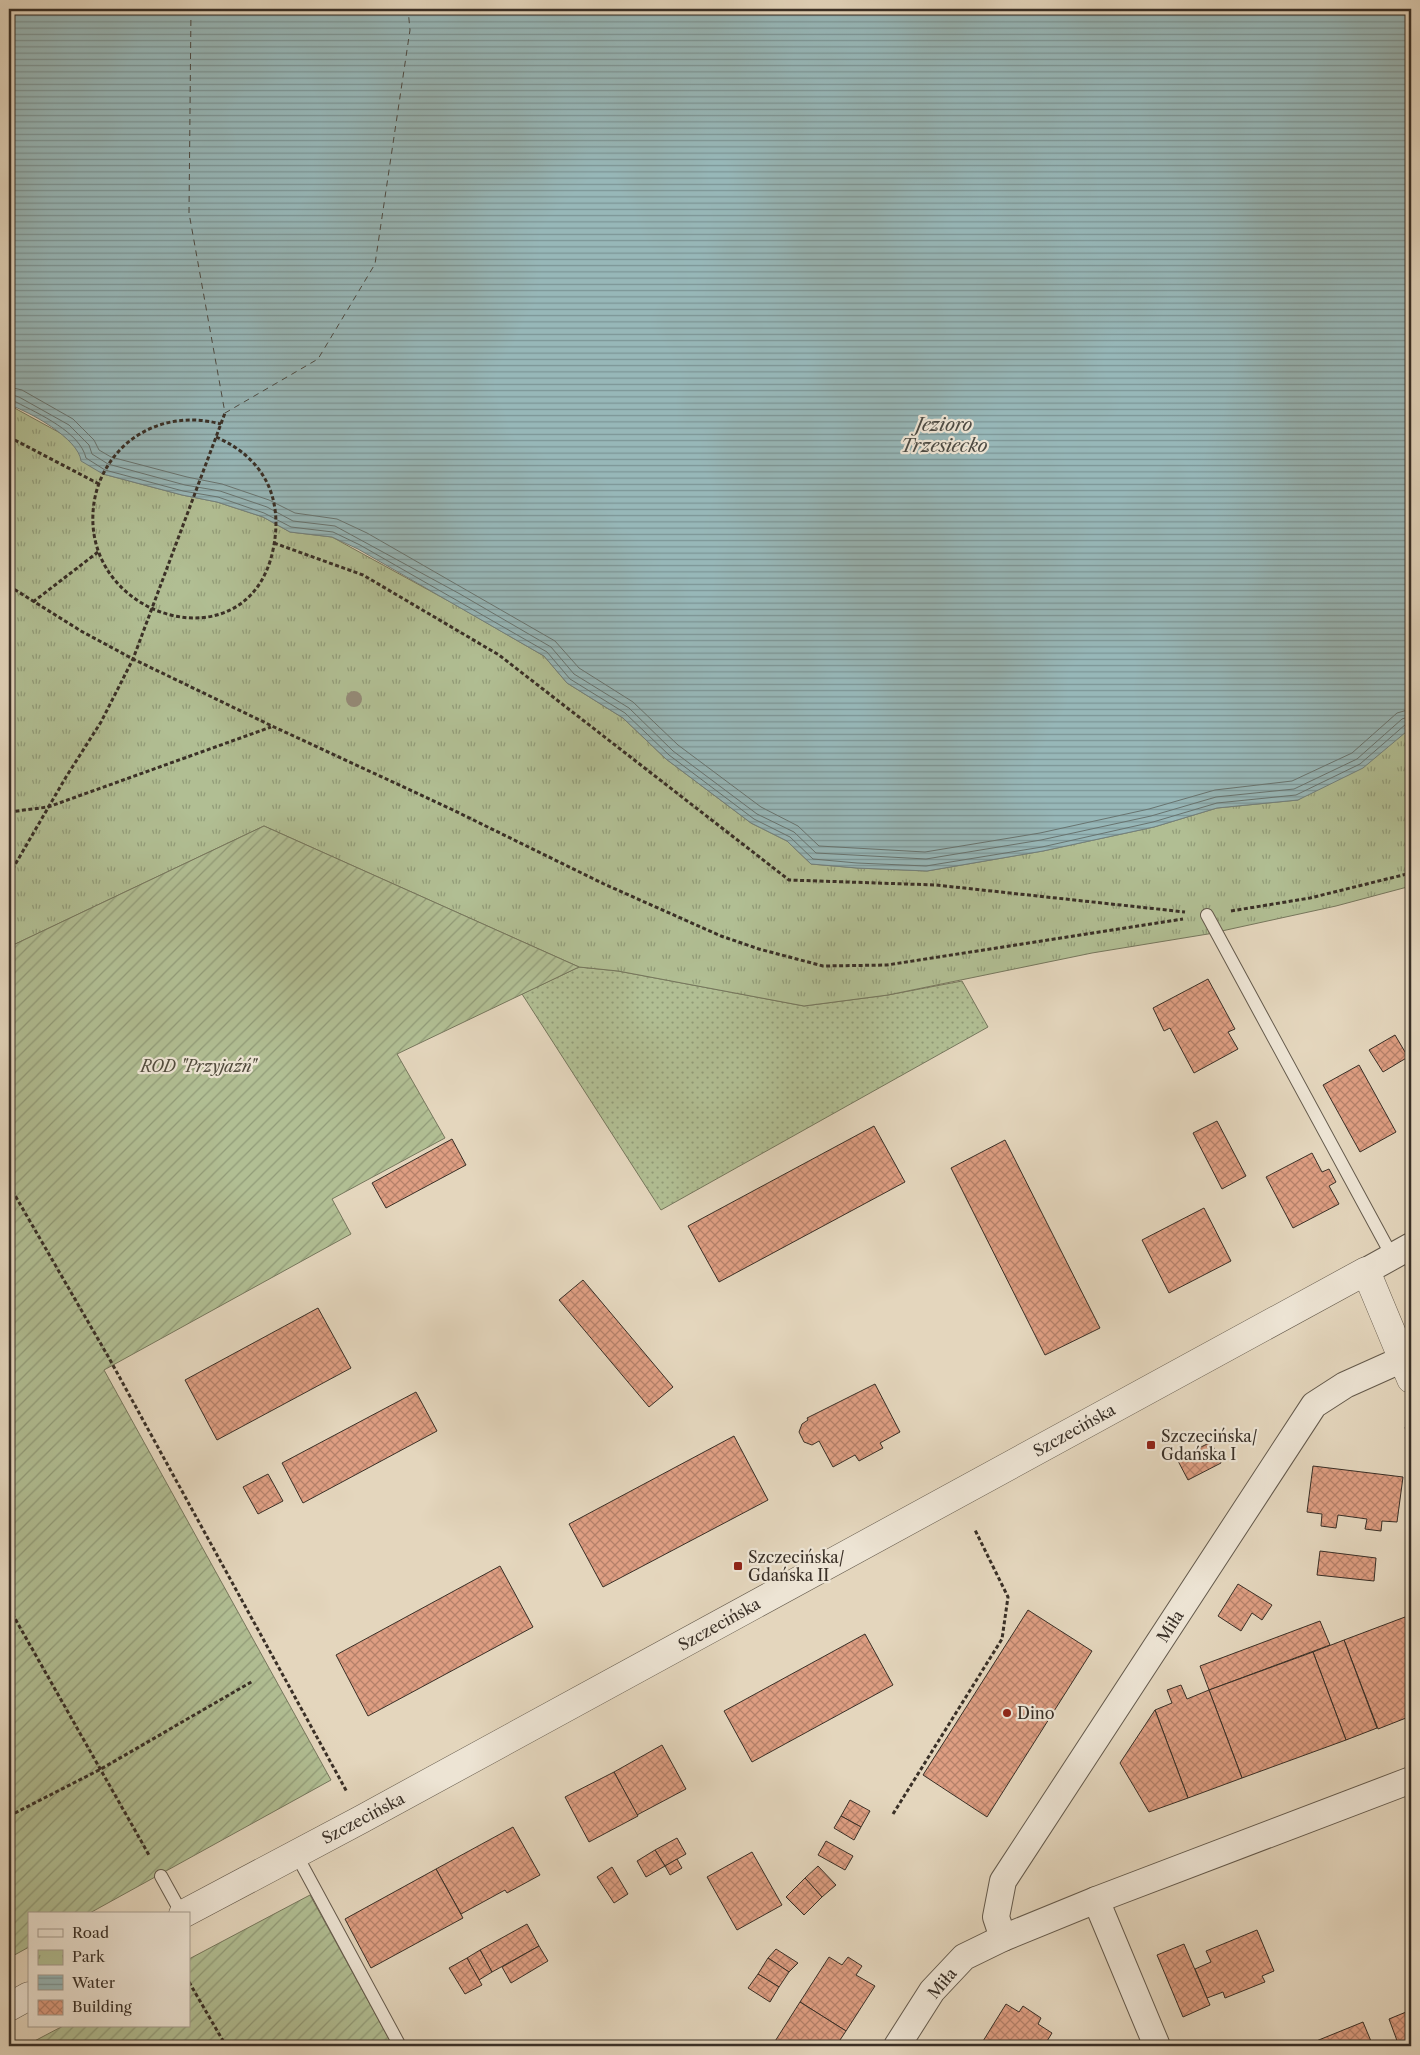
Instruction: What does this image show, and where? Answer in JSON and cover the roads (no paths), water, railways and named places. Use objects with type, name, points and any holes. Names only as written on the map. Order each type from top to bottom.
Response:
[{"type":"street","name":"Szczecińska","points":[[186,1912],[362,1819],[1402,1251]]},
{"type":"street","points":[[1366,1271],[1407,1369]]},
{"type":"street","name":"Miła","points":[[1003,1938],[996,1917],[1003,1881],[1314,1405],[1345,1385],[1407,1369]]},
{"type":"street","name":"Miła","points":[[897,2046],[932,1991],[964,1956],[1096,1900],[1411,1780]]},
{"type":"street","points":[[1096,1900],[1157,2046]]},
{"type":"street","points":[[9,2007],[28,1997]]},
{"type":"lane","points":[[1208,915],[1402,1251]]},
{"type":"lane","points":[[296,1854],[400,2046]]},
{"type":"lane","points":[[161,1876],[181,1912]]},
{"type":"water","name":"Jezioro Trzesiecko","points":[[9,9],[1411,9],[1411,725],[1406,732],[1363,768],[1298,800],[1217,808],[1154,827],[1043,851],[927,871],[811,864],[787,841],[751,823],[666,759],[623,718],[567,683],[544,656],[358,549],[332,537],[290,532],[263,517],[217,502],[182,495],[103,474],[81,461],[72,444],[63,435],[28,413],[9,405]]},
{"type":"place","name":"Szczecińska/ Gdańska I","points":[[1151,1445]]},
{"type":"place","name":"Szczecińska/ Gdańska II","points":[[738,1566]]},
{"type":"place","name":"Dino","points":[[1007,1713]]},
{"type":"park label","name":"ROD \"Przyjaźń\"","points":[[198,1066]]}]
